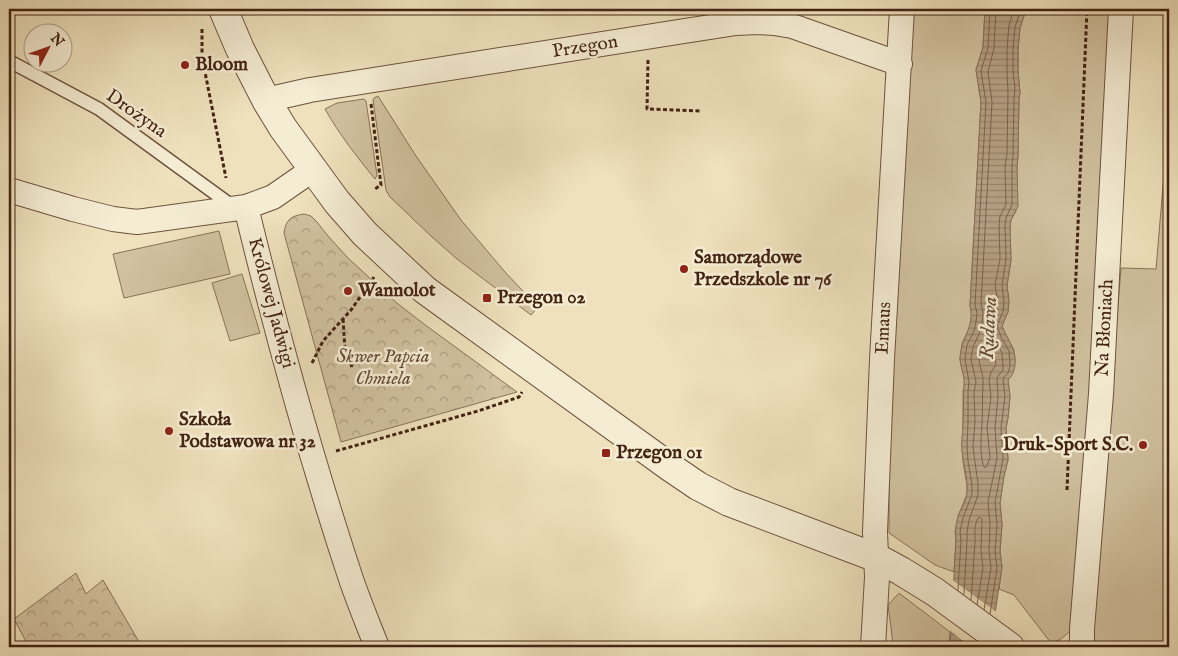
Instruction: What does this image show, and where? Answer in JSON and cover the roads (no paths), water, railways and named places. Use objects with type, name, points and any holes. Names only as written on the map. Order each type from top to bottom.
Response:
[{"type":"street","points":[[223,9],[240,49],[266,100],[312,170],[365,234],[425,290],[698,486],[729,502],[877,558],[935,592],[1010,647]]},
{"type":"street","name":"Emaus","points":[[874,647],[877,558],[875,532],[882,359],[902,9]]},
{"type":"street","name":"Na Błoniach","points":[[1082,647],[1101,394],[1121,9]]},
{"type":"street","name":"Przegon","points":[[266,100],[310,90],[736,23],[758,22],[792,26],[900,64]]},
{"type":"street","points":[[9,190],[113,220],[137,222],[241,208],[273,197],[312,170]]},
{"type":"street","name":"Królowej Jadwigi","points":[[241,208],[310,448],[351,577],[377,647]]},
{"type":"lane","name":"Drożyna","points":[[9,61],[99,109],[241,208]]},
{"type":"water","name":"Rudawa","points":[[985,9],[1026,9],[1020,28],[1018,50],[1020,93],[1017,166],[1018,206],[1010,226],[1011,260],[1007,285],[1009,301],[1008,312],[1002,326],[1013,349],[1015,361],[1013,374],[1008,380],[1010,396],[1006,428],[1008,460],[1000,503],[1002,567],[990,647],[950,647],[956,527],[967,492],[962,447],[964,381],[960,358],[971,320],[970,306],[981,102],[976,70],[983,47]]},
{"type":"place","name":"Bloom","points":[[185,65]]},
{"type":"place","name":"Samorządowe Przedszkole nr 76","points":[[684,269]]},
{"type":"place","name":"Wannolot","points":[[348,291]]},
{"type":"place","name":"Przegon 02","points":[[487,298]]},
{"type":"place","name":"Szkoła Podstawowa nr 32","points":[[169,431]]},
{"type":"place","name":"Druk-Sport S.C.","points":[[1143,445]]},
{"type":"place","name":"Przegon 01","points":[[606,453]]},
{"type":"park label","name":"Skwer Papcia Chmiela","points":[[383,368]]}]
